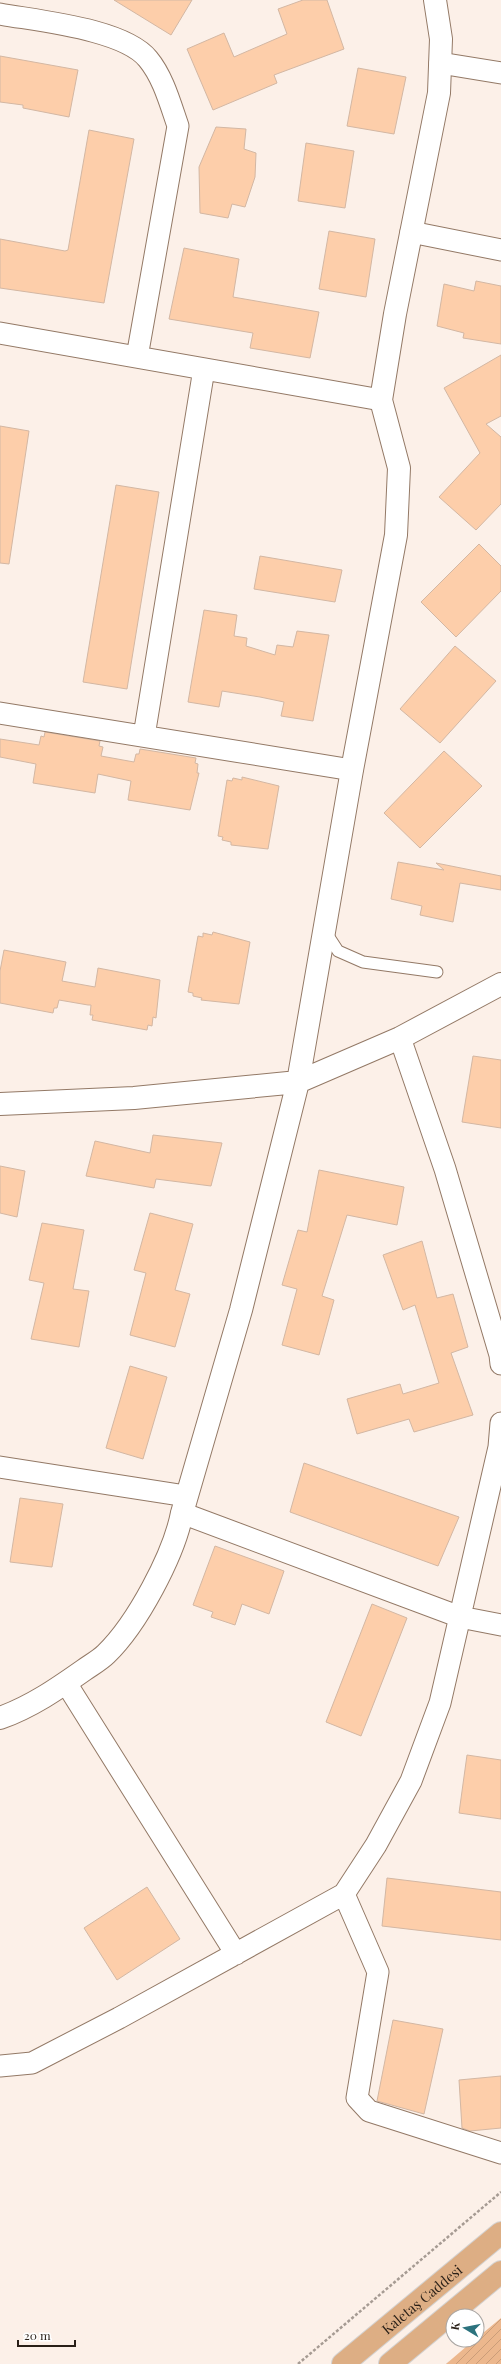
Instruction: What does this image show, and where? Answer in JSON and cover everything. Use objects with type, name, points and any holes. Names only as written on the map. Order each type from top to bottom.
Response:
[{"type":"main road","name":"Kaletaş Caddesi","points":[[343,2364],[501,2233]]},
{"type":"main road","points":[[390,2364],[501,2272]]},
{"type":"street","points":[[0,1718],[24,1709],[66,1683],[106,1654],[132,1620],[161,1571],[178,1533],[184,1505],[241,1310],[298,1082],[352,770],[396,535],[399,468],[381,400],[411,232],[439,93],[440,39],[438,7],[435,0]]},
{"type":"street","points":[[0,14],[91,31],[129,43],[148,58],[166,92],[178,126],[137,357]]},
{"type":"street","points":[[440,63],[501,73]]},
{"type":"street","points":[[411,232],[501,250]]},
{"type":"street","points":[[0,333],[381,400]]},
{"type":"street","points":[[144,736],[204,369]]},
{"type":"street","points":[[0,713],[352,770]]},
{"type":"street","points":[[0,1104],[134,1098],[298,1082],[400,1038],[501,984]]},
{"type":"street","points":[[400,1038],[445,1169],[500,1355],[501,1364]]},
{"type":"street","points":[[0,2066],[32,2063],[236,1954],[344,1894],[376,1845],[411,1781],[440,1704],[498,1447],[501,1423]]},
{"type":"street","points":[[0,1467],[184,1505],[460,1617],[501,1625]]},
{"type":"street","points":[[66,1683],[236,1954]]},
{"type":"street","points":[[344,1894],[378,1972],[357,2098],[369,2111],[501,2153]]},
{"type":"lane","points":[[324,930],[338,951],[363,962],[436,972]]},
{"type":"path","points":[[298,2364],[501,2192]]},
{"type":"shaded area","points":[[501,2318],[501,2364],[446,2364],[465,2348],[485,2348],[485,2331]]},
{"type":"building","points":[[114,0],[192,0],[171,35]]},
{"type":"building","points":[[303,0],[327,0],[344,49],[274,75],[277,83],[213,110],[187,49],[224,33],[234,57],[287,34],[278,9]]},
{"type":"building","points":[[0,56],[78,70],[69,117],[23,108],[23,105],[0,102]]},
{"type":"building","points":[[358,68],[406,77],[394,134],[347,126]]},
{"type":"building","points":[[216,127],[246,129],[244,149],[256,153],[255,177],[245,207],[232,204],[228,218],[200,213],[199,167]]},
{"type":"building","points":[[89,130],[134,139],[104,303],[0,288],[0,239],[65,251],[68,250]]},
{"type":"building","points":[[306,143],[354,151],[345,208],[298,201]]},
{"type":"building","points":[[329,231],[375,239],[366,297],[319,289]]},
{"type":"building","points":[[184,248],[239,259],[233,297],[319,312],[310,358],[250,348],[253,333],[169,319]]},
{"type":"building","points":[[476,281],[501,286],[501,344],[463,338],[464,333],[437,326],[444,284],[474,291]]},
{"type":"building","points":[[501,355],[501,416],[486,424],[501,437],[501,504],[476,530],[439,497],[480,453],[444,388]]},
{"type":"building","points":[[0,426],[29,431],[9,564],[0,563]]},
{"type":"building","points":[[116,485],[159,492],[127,689],[83,682]]},
{"type":"building","points":[[479,544],[501,566],[501,591],[456,637],[421,602]]},
{"type":"building","points":[[260,556],[342,570],[335,602],[254,589]]},
{"type":"building","points":[[204,610],[237,615],[234,636],[247,638],[246,646],[275,655],[277,645],[293,647],[297,631],[329,635],[313,721],[281,716],[284,702],[222,691],[219,707],[188,702]]},
{"type":"building","points":[[455,646],[496,681],[440,743],[400,709]]},
{"type":"building","points":[[45,732],[100,741],[99,746],[103,747],[101,756],[134,762],[136,754],[139,754],[140,749],[196,758],[195,763],[198,764],[197,773],[199,773],[190,810],[128,800],[131,781],[98,774],[95,793],[33,783],[36,764],[0,757],[0,739],[39,745],[41,736],[44,737]]},
{"type":"building","points":[[444,751],[482,786],[420,848],[384,813]]},
{"type":"building","points":[[242,777],[279,786],[268,849],[231,845],[231,842],[222,840],[223,837],[218,836],[227,780],[232,781],[233,778],[242,780]]},
{"type":"building","points":[[398,862],[444,870],[436,863],[501,876],[501,890],[460,883],[453,922],[420,915],[422,906],[391,899]]},
{"type":"building","points":[[213,932],[250,942],[239,1004],[201,1000],[202,998],[193,996],[193,993],[188,992],[198,936],[203,937],[203,933],[212,935]]},
{"type":"building","points":[[4,950],[66,962],[62,981],[95,987],[98,968],[160,980],[156,1018],[153,1017],[152,1026],[148,1025],[147,1030],[92,1020],[93,1015],[90,1015],[91,1005],[59,1000],[57,1008],[54,1008],[53,1013],[0,1003],[0,971]]},
{"type":"building","points":[[473,1056],[501,1060],[501,1128],[462,1122]]},
{"type":"building","points":[[153,1135],[222,1143],[211,1186],[156,1179],[154,1188],[86,1176],[95,1141],[150,1153]]},
{"type":"building","points":[[0,1166],[25,1171],[17,1217],[0,1213]]},
{"type":"building","points":[[319,1170],[404,1187],[397,1225],[347,1215],[322,1296],[334,1300],[319,1355],[282,1345],[297,1289],[282,1285],[298,1230],[307,1232]]},
{"type":"building","points":[[150,1213],[193,1224],[175,1290],[190,1294],[175,1347],[130,1335],[146,1273],[134,1270]]},
{"type":"building","points":[[42,1223],[84,1230],[73,1289],[89,1291],[79,1347],[31,1339],[44,1283],[29,1280]]},
{"type":"building","points":[[422,1241],[437,1298],[453,1294],[468,1347],[451,1353],[473,1415],[414,1432],[409,1419],[357,1434],[347,1399],[400,1384],[403,1394],[439,1383],[415,1305],[403,1310],[383,1255]]},
{"type":"building","points":[[130,1366],[167,1377],[143,1459],[106,1448]]},
{"type":"building","points":[[304,1463],[459,1517],[438,1566],[290,1512]]},
{"type":"building","points":[[20,1498],[63,1504],[52,1567],[10,1562]]},
{"type":"building","points":[[215,1546],[284,1571],[269,1614],[242,1604],[235,1625],[211,1617],[213,1612],[193,1605]]},
{"type":"building","points":[[372,1604],[407,1618],[361,1736],[326,1722]]},
{"type":"building","points":[[467,1755],[501,1760],[501,1819],[459,1813]]},
{"type":"building","points":[[387,1878],[501,1892],[501,1940],[382,1926]]},
{"type":"building","points":[[147,1887],[180,1939],[117,1980],[84,1928]]},
{"type":"building","points":[[393,2020],[443,2029],[424,2114],[377,2101]]},
{"type":"building","points":[[501,2076],[501,2128],[470,2131],[462,2128],[459,2080]]}]
